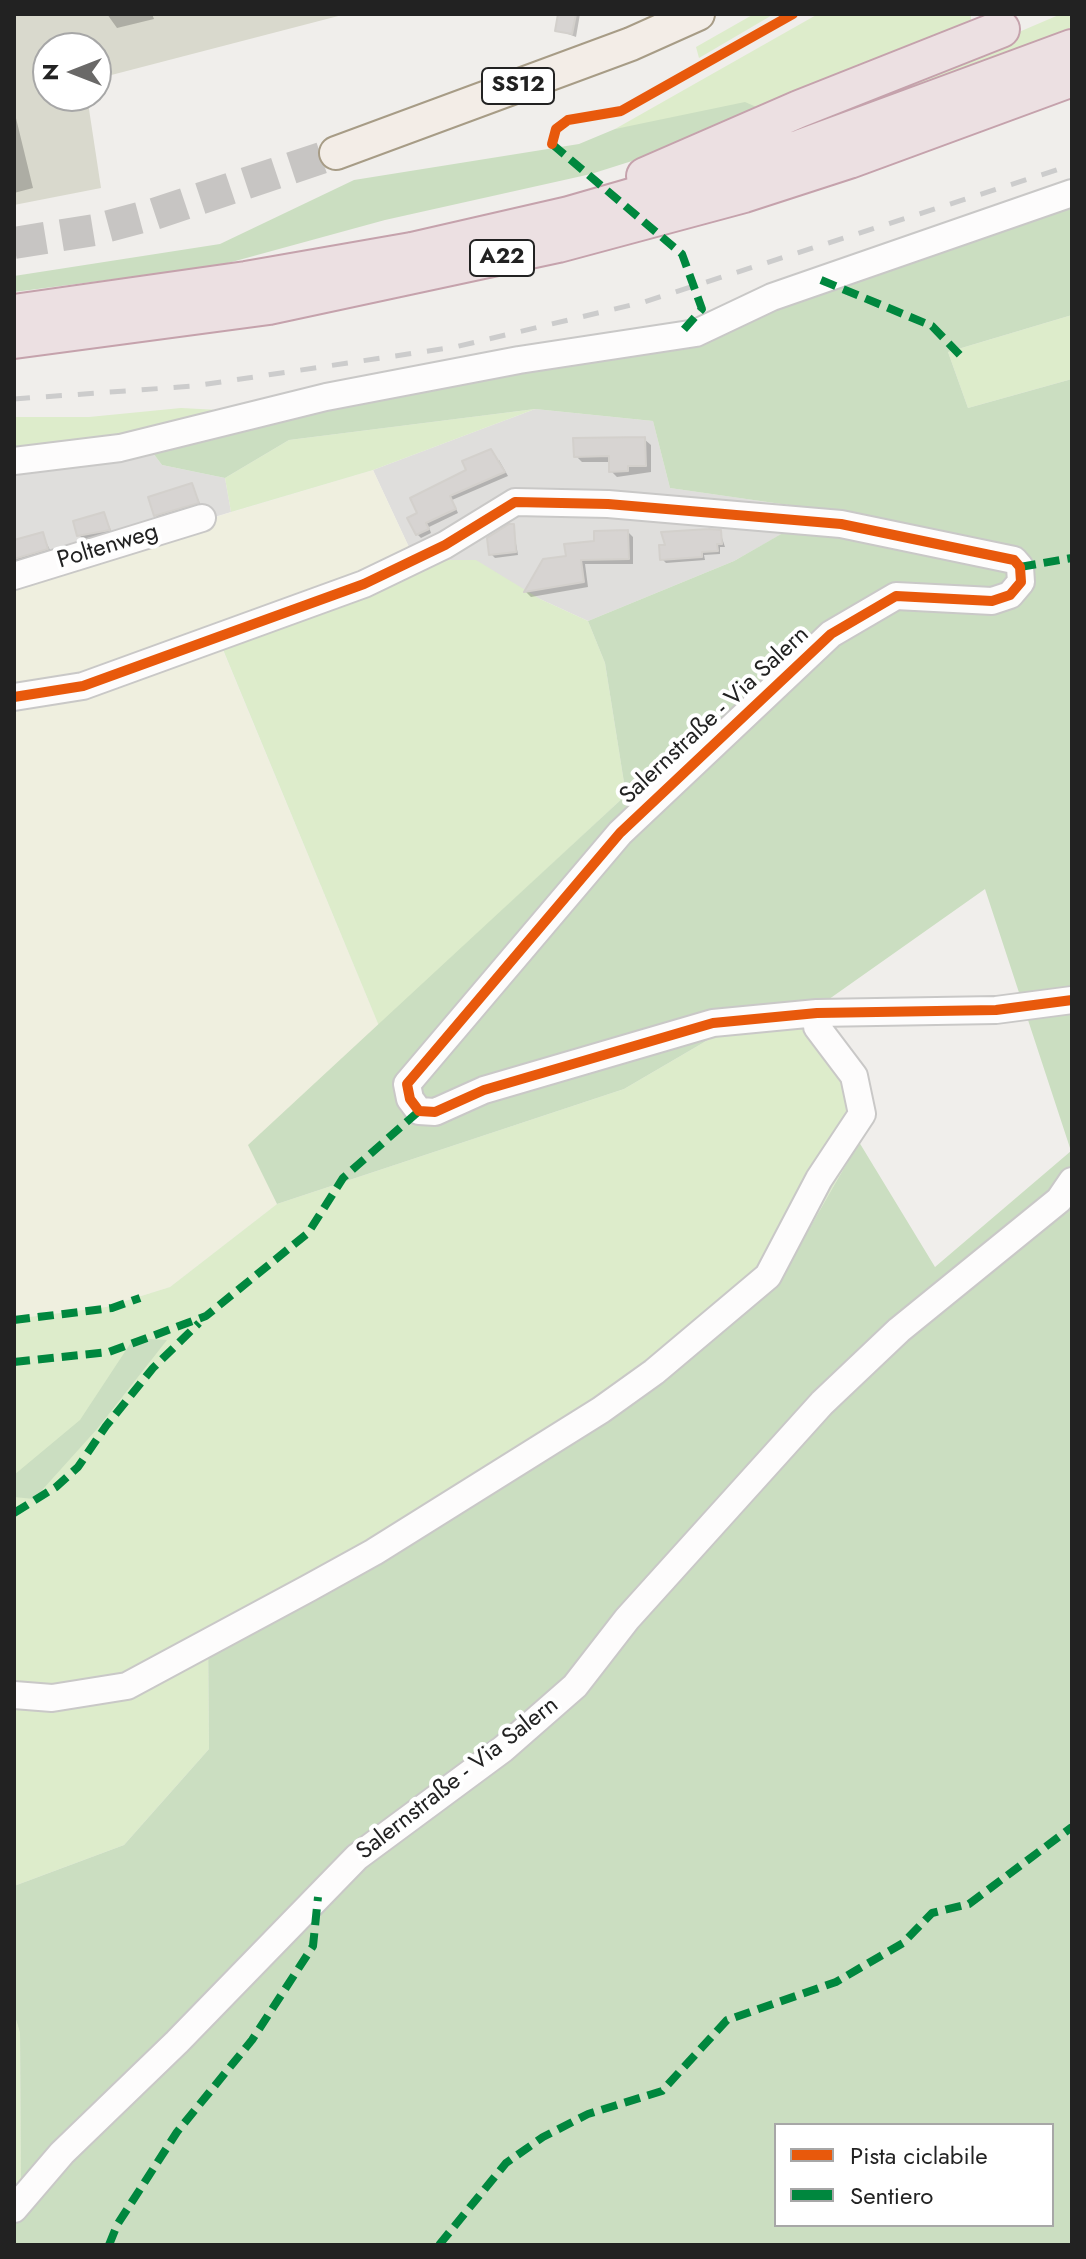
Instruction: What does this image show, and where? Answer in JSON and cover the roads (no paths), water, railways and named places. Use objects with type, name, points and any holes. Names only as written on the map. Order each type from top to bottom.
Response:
[{"type":"highway","points":[[569,215],[693,155],[1001,29]]},
{"type":"highway","name":"A22","points":[[14,313],[164,293],[397,254],[569,215],[801,148],[1072,48]]},
{"type":"highway","name":"A22","points":[[14,340],[269,306],[558,244],[744,194],[849,160],[1072,78]]},
{"type":"main road","name":"SS12","points":[[336,153],[631,44],[698,14]]},
{"type":"street","points":[[14,461],[120,448],[326,397],[542,356],[696,333],[772,297],[1072,193]]},
{"type":"street","name":"Salernstraße - Via Salern","points":[[14,697],[83,686],[364,584],[445,545],[515,502],[608,504],[841,524],[1014,560],[1020,567],[1021,582],[1010,595],[992,601],[896,596],[831,634],[620,833],[513,963],[416,1070],[407,1084],[410,1099],[419,1111],[435,1112],[484,1090],[713,1023],[817,1013],[996,1010],[1072,1000]]},
{"type":"street","name":"Poltenweg","points":[[14,576],[202,518]]},
{"type":"street","points":[[14,1695],[52,1698],[127,1686],[335,1574],[601,1410],[654,1372],[768,1276],[819,1179],[862,1114],[854,1076],[817,1027],[817,1013]]},
{"type":"street","name":"Salernstraße - Via Salern","points":[[14,2209],[62,2153],[177,2042],[357,1857],[503,1749],[575,1686],[627,1619],[822,1403],[899,1330],[1059,1200],[1072,1181]]},
{"type":"tunnel","points":[[14,243],[94,230],[154,214],[336,153]]},
{"type":"railway","points":[[14,399],[194,386],[455,347],[644,302],[1072,165]]}]
